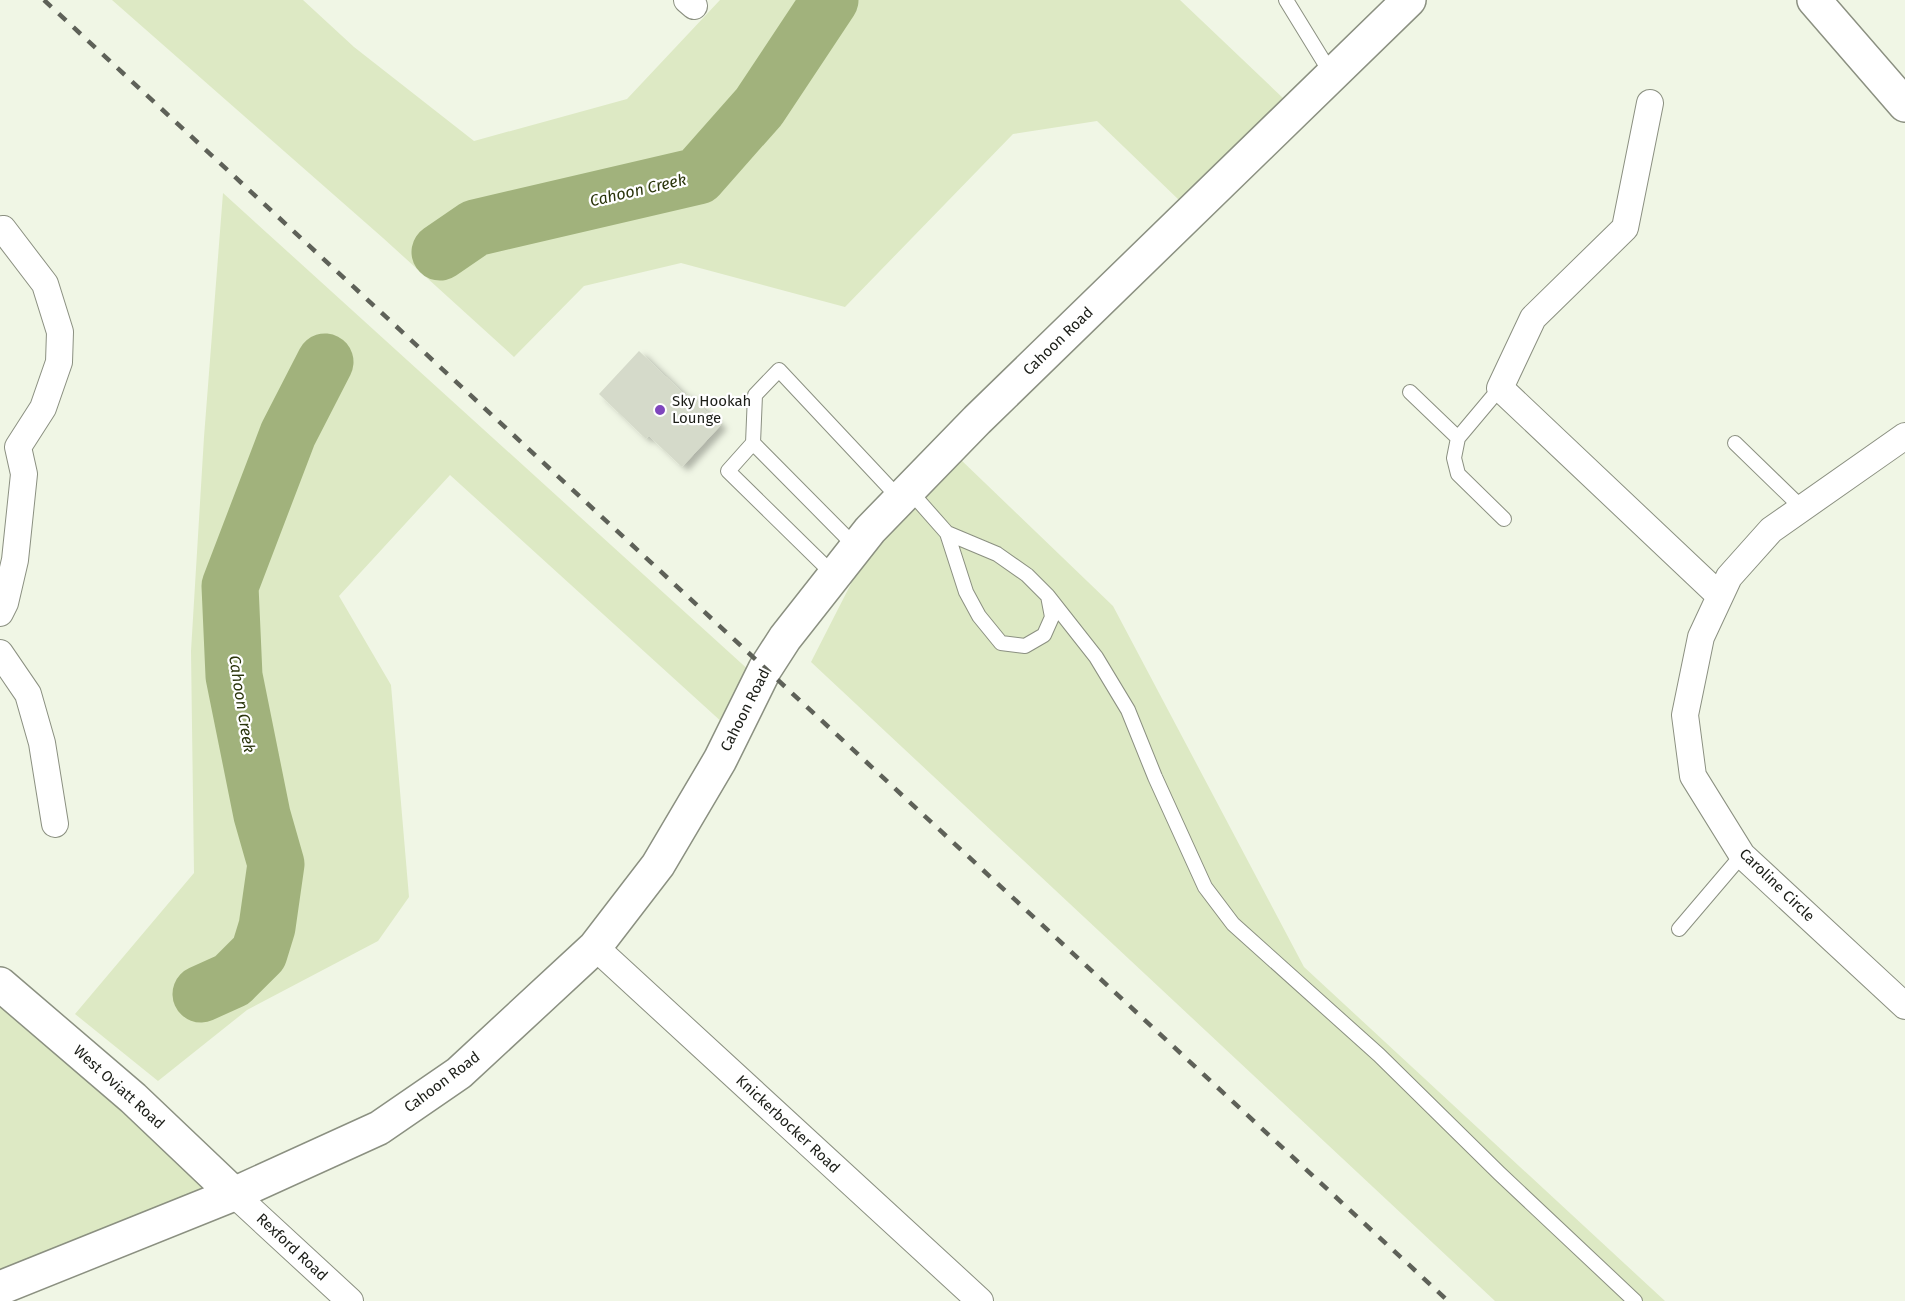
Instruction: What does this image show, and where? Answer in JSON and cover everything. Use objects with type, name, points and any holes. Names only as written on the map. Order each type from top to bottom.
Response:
[{"type":"street","name":"Cahoon Road","points":[[0,1288],[234,1194],[379,1128],[459,1073],[595,947],[658,865],[720,760],[765,669],[785,638],[856,547],[986,412],[1409,0]]},
{"type":"street","points":[[1814,0],[1905,105]]},
{"type":"street","points":[[1650,103],[1625,228],[1533,318],[1500,388],[1720,596]]},
{"type":"street","points":[[0,613],[5,603],[16,549],[24,474],[9,445],[43,408],[59,362],[60,332],[45,284],[3,229]]},
{"type":"street","name":"Caroline Circle","points":[[1905,436],[1772,530],[1729,578],[1701,638],[1685,715],[1693,776],[1742,855],[1905,1006]]},
{"type":"street","points":[[0,653],[28,694],[42,743],[55,824]]},
{"type":"street","name":"Knickerbocker Road","points":[[595,947],[980,1301]]},
{"type":"street","name":"West Oviatt Road","points":[[0,984],[133,1098],[234,1194]]},
{"type":"street","name":"Rexford Road","points":[[234,1194],[350,1301]]},
{"type":"lane","points":[[1286,0],[1332,75]]},
{"type":"lane","points":[[833,574],[728,471],[753,443],[755,395],[779,370],[904,495],[947,533],[997,554],[1027,575],[1048,596],[1096,657],[1128,710],[1204,887],[1233,924],[1379,1055],[1499,1173],[1635,1301]]},
{"type":"lane","points":[[1500,388],[1458,438],[1454,458],[1458,474],[1504,519]]},
{"type":"lane","points":[[1410,392],[1458,438]]},
{"type":"lane","points":[[753,443],[856,547]]},
{"type":"lane","points":[[1735,443],[1802,508]]},
{"type":"lane","points":[[947,533],[966,592],[979,616],[1001,643],[1025,646],[1044,635],[1052,617],[1048,596]]},
{"type":"lane","points":[[1679,929],[1742,855]]},
{"type":"green space","points":[[112,0],[303,0],[354,47],[474,141],[627,99],[720,0],[1180,0],[1284,99],[1180,201],[1097,121],[1013,134],[845,307],[681,263],[584,286],[514,357],[383,238]]},
{"type":"green space","points":[[223,193],[752,673],[724,724],[450,475],[339,596],[391,685],[409,897],[378,941],[247,1010],[158,1081],[75,1014],[194,873],[191,651],[204,437]]},
{"type":"green space","points":[[959,458],[1113,606],[1304,967],[1665,1301],[1495,1301],[811,662],[859,568]]},
{"type":"green space","points":[[0,1000],[211,1187],[0,1270]]},
{"type":"building","name":"Sky Hookah Lounge","points":[[639,351],[685,395],[687,393],[721,425],[682,467],[649,436],[646,439],[599,394]]},
{"type":"waterway","name":"Cahoon Creek","points":[[440,252],[475,228],[698,176],[759,107],[830,0]]},
{"type":"waterway","name":"Cahoon Creek","points":[[201,994],[232,980],[259,953],[267,927],[276,864],[262,815],[234,676],[230,586],[288,434],[325,362]]},
{"type":"railway","points":[[44,0],[1448,1301]]},
{"type":"place","name":"Sky Hookah Lounge","points":[[660,410]]}]
